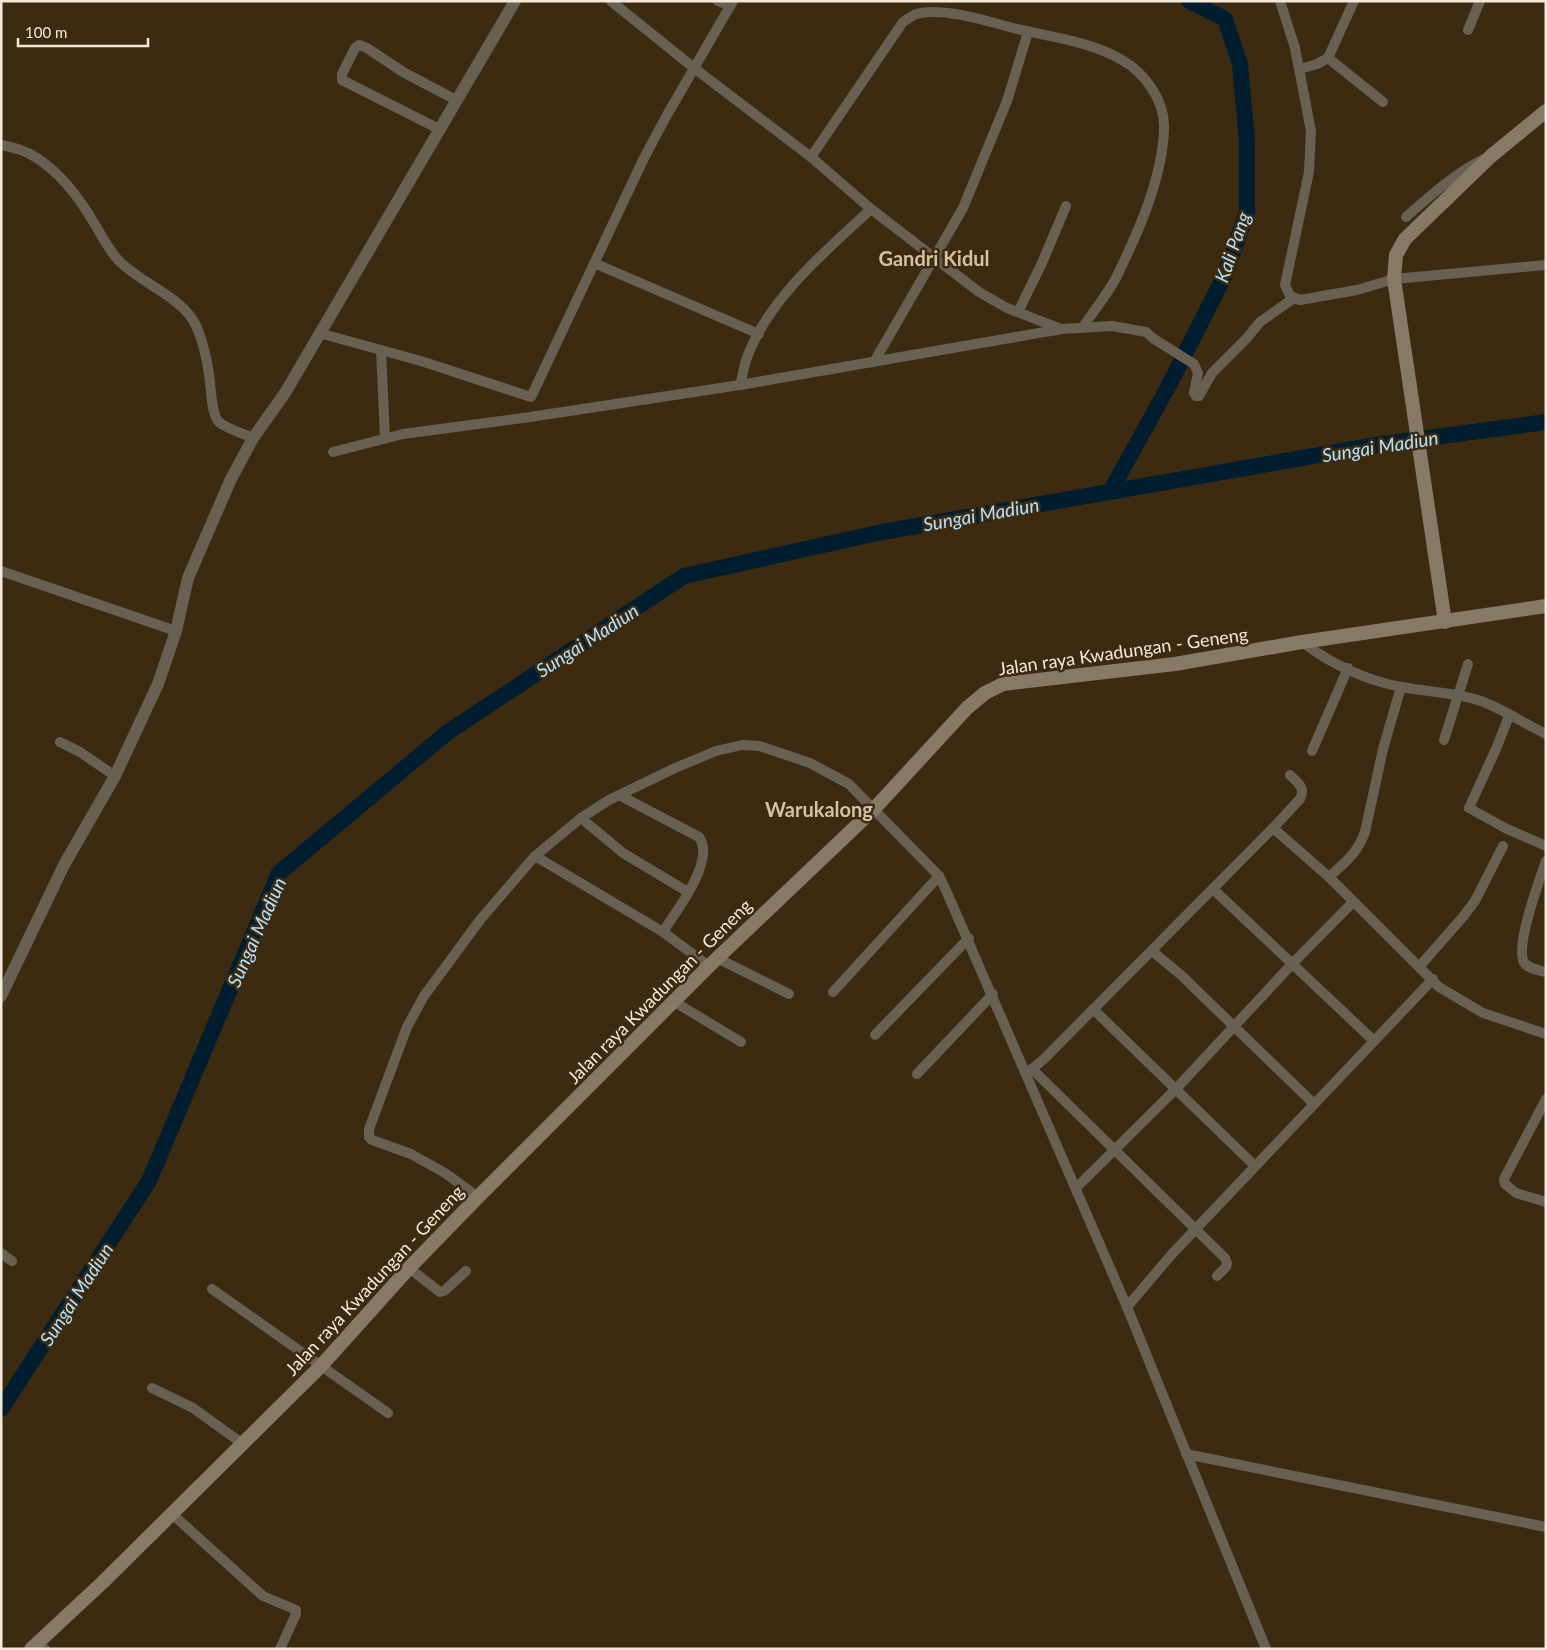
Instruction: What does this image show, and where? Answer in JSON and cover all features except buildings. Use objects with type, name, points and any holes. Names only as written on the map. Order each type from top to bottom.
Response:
[{"type":"main road","points":[[1445,622],[1394,279],[1396,255],[1406,239],[1492,156],[1546,111]]},
{"type":"main road","name":"Jalan raya Kwadungan - Geneng","points":[[38,1647],[320,1366],[409,1268],[478,1197],[713,962],[874,809],[967,708],[985,693],[1003,684],[1175,664],[1302,642],[1546,606]]},
{"type":"street","points":[[1,996],[64,865],[115,776],[158,684],[176,631],[188,578],[231,479],[253,438],[285,393],[514,1]]},
{"type":"street","points":[[611,1],[694,68],[811,157],[871,209],[979,292],[1018,312],[1062,329]]},
{"type":"street","points":[[319,333],[421,361],[531,396],[644,158],[732,4],[718,1]]},
{"type":"street","points":[[1280,1],[1293,38],[1311,131],[1309,172],[1285,285],[1290,296],[1300,300],[1357,290],[1394,279],[1546,265]]},
{"type":"street","points":[[1300,69],[1317,64],[1328,58],[1354,1]]},
{"type":"street","points":[[1468,30],[1480,1]]},
{"type":"street","points":[[811,157],[903,22],[914,15],[925,12],[963,15],[1084,44],[1123,60],[1146,79],[1159,102],[1164,127],[1158,170],[1143,216],[1116,277],[1084,327]]},
{"type":"street","points":[[874,362],[963,208],[1007,101],[1028,32]]},
{"type":"street","points":[[440,128],[342,80],[342,74],[355,48],[359,45],[367,48],[402,72],[456,100]]},
{"type":"street","points":[[1328,58],[1383,102]]},
{"type":"street","points":[[1,145],[26,152],[37,158],[54,173],[75,195],[94,222],[106,246],[119,261],[137,278],[186,311],[198,330],[209,372],[215,418],[221,424],[253,438]]},
{"type":"street","points":[[1406,217],[1473,164],[1492,156]]},
{"type":"street","points":[[1018,312],[1042,263],[1066,206]]},
{"type":"street","points":[[740,385],[748,355],[770,314],[787,291],[815,261],[871,209]]},
{"type":"street","points":[[594,263],[759,334]]},
{"type":"street","points":[[332,452],[385,438],[740,385],[1062,329],[1084,327],[1112,326],[1146,332],[1194,364],[1198,373],[1194,393],[1196,396],[1199,396],[1212,373],[1260,322],[1294,298]]},
{"type":"street","points":[[381,350],[385,438]]},
{"type":"street","points":[[1,571],[176,631]]},
{"type":"street","points":[[1302,642],[1331,661],[1372,679],[1401,687],[1458,695],[1483,702],[1546,734]]},
{"type":"street","points":[[1444,740],[1468,664]]},
{"type":"street","points":[[1312,751],[1348,668]]},
{"type":"street","points":[[1329,877],[1354,855],[1362,839],[1383,750],[1401,687]]},
{"type":"street","points":[[1509,716],[1469,808],[1498,824],[1546,846]]},
{"type":"street","points":[[60,742],[80,752],[115,776]]},
{"type":"street","points":[[478,1197],[444,1173],[411,1154],[376,1142],[369,1137],[368,1133],[408,1027],[424,996],[475,927],[535,856],[581,818],[619,795],[716,751],[742,745],[760,746],[810,763],[849,784],[939,876],[1029,1071],[1076,1188],[1127,1306],[1266,1649]]},
{"type":"street","points":[[1029,1071],[1044,1059],[1094,1009],[1300,799],[1303,794],[1302,786],[1290,776]]},
{"type":"street","points":[[619,795],[699,837],[704,849],[702,865],[663,932]]},
{"type":"street","points":[[581,818],[623,853],[688,892]]},
{"type":"street","points":[[1273,828],[1329,877],[1439,987],[1483,1012],[1546,1034]]},
{"type":"street","points":[[1419,967],[1471,906],[1503,846]]},
{"type":"street","points":[[535,856],[713,962],[789,994]]},
{"type":"street","points":[[1546,861],[1525,930],[1522,953],[1526,965],[1546,972]]},
{"type":"street","points":[[833,992],[939,876]]},
{"type":"street","points":[[1213,889],[1374,1041]]},
{"type":"street","points":[[1076,1188],[1176,1090],[1292,964],[1353,902]]},
{"type":"street","points":[[875,1035],[968,938]]},
{"type":"street","points":[[1152,950],[1181,975],[1314,1104]]},
{"type":"street","points":[[1127,1306],[1172,1254],[1433,979]]},
{"type":"street","points":[[917,1074],[993,994]]},
{"type":"street","points":[[673,1002],[741,1042]]},
{"type":"street","points":[[1094,1009],[1255,1166]]},
{"type":"street","points":[[1029,1071],[1114,1149],[1225,1258],[1226,1267],[1217,1276]]},
{"type":"street","points":[[1546,1099],[1504,1179],[1505,1184],[1516,1193],[1546,1202]]},
{"type":"street","points":[[1,1253],[12,1261]]},
{"type":"street","points":[[409,1268],[440,1292],[444,1292],[466,1271]]},
{"type":"street","points":[[212,1289],[388,1413]]},
{"type":"street","points":[[152,1388],[193,1408],[243,1444]]},
{"type":"street","points":[[1186,1454],[1546,1527]]},
{"type":"street","points":[[171,1513],[263,1596],[296,1610],[296,1614],[280,1649]]},
{"type":"waterway","name":"Kali Pang","points":[[1110,492],[1168,387],[1224,277],[1247,212],[1247,142],[1240,64],[1225,19],[1189,1]]},
{"type":"waterway","name":"Sungai Madiun","points":[[1,1409],[149,1181],[279,873],[448,732],[684,576],[882,532],[1376,445],[1546,422]]},
{"type":"district","name":"Gandri Kidul","points":[[934,258]]},
{"type":"district","name":"Warukalong","points":[[819,809]]}]
